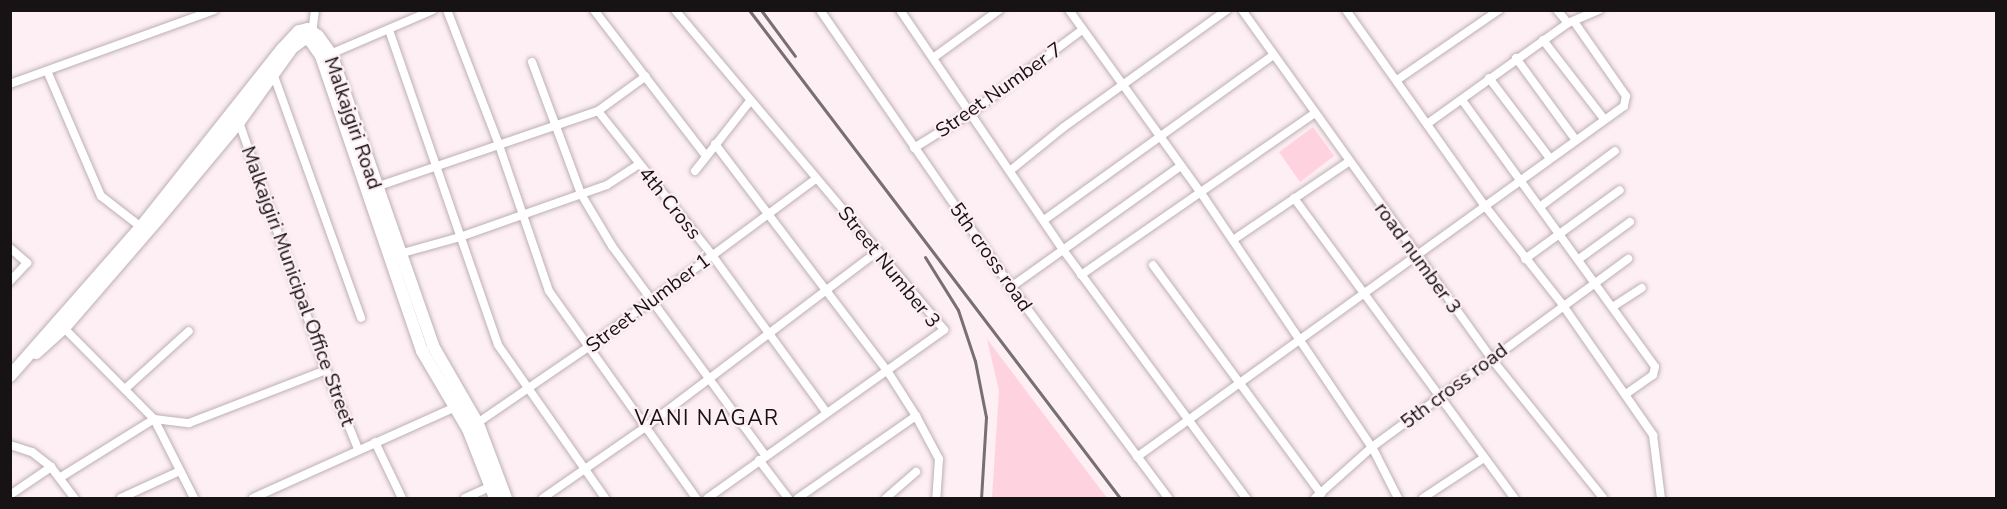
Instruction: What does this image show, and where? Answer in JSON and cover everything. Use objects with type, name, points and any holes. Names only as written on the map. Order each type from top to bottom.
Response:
[{"type":"main road","name":"Malkajgiri Road","points":[[10,376],[141,227],[299,31],[311,36],[326,56],[376,188],[384,226],[399,254],[433,346],[506,498]]},
{"type":"main road","name":"Malkajgiri Road","points":[[21,364],[64,328],[239,122],[299,41],[311,36]]},
{"type":"main road","name":"Malkajgiri Road","points":[[326,56],[384,226],[423,351],[461,405]]},
{"type":"main road","name":"Malkajgiri Road","points":[[473,426],[493,493]]},
{"type":"street","points":[[10,84],[48,73],[214,10]]},
{"type":"street","points":[[311,36],[315,10]]},
{"type":"street","points":[[326,56],[433,10]]},
{"type":"street","points":[[447,10],[499,145],[549,291],[590,346],[644,428],[696,498]]},
{"type":"street","points":[[594,10],[706,156]]},
{"type":"street","name":"Street Number 3","points":[[675,10],[944,330],[708,498]]},
{"type":"street","name":"5th cross road","points":[[820,10],[1011,287],[1168,498]]},
{"type":"street","points":[[900,10],[972,112],[1081,275],[1246,498]]},
{"type":"street","points":[[933,58],[999,10]]},
{"type":"street","points":[[1069,10],[1179,167],[1201,192],[1298,340],[1372,447],[1398,498]]},
{"type":"street","points":[[1011,170],[1121,85],[1227,10]]},
{"type":"street","name":"road number 3","points":[[1242,10],[1348,162],[1491,358],[1603,498]]},
{"type":"street","points":[[1397,80],[1499,10]]},
{"type":"street","points":[[1137,457],[1485,206],[1549,157],[1624,106],[1626,96],[1572,23],[1557,10]]},
{"type":"street","points":[[1426,124],[1543,40],[1599,10]]},
{"type":"street","points":[[1347,11],[1485,206],[1562,304],[1626,394],[1656,442],[1661,498]]},
{"type":"street","points":[[389,30],[438,165],[460,237],[498,345],[604,498]]},
{"type":"street","name":"Street Number 7","points":[[914,148],[972,112],[1082,30]]},
{"type":"street","points":[[1543,40],[1604,119]]},
{"type":"street","points":[[1044,220],[1274,55]]},
{"type":"street","points":[[1516,58],[1575,139]]},
{"type":"street","points":[[532,62],[581,194],[653,300],[710,378],[788,498]]},
{"type":"street","points":[[48,73],[101,196],[141,227]]},
{"type":"street","points":[[274,76],[361,318]]},
{"type":"street","points":[[376,188],[598,111],[646,76]]},
{"type":"street","points":[[1489,78],[1549,157]]},
{"type":"street","points":[[1462,100],[1614,306],[1656,370],[1626,394]]},
{"type":"street","points":[[695,171],[750,101]]},
{"type":"street","name":"4th Cross","points":[[598,111],[638,165],[712,255],[826,412]]},
{"type":"street","points":[[1081,275],[1315,114]]},
{"type":"street","name":"Malkajgiri Municipal Office Street","points":[[239,122],[326,370],[358,448]]},
{"type":"street","points":[[715,144],[888,372],[916,416],[939,459],[936,498]]},
{"type":"street","points":[[1541,206],[1614,151]]},
{"type":"street","points":[[1233,240],[1348,162]]},
{"type":"street","points":[[399,254],[460,237],[522,213],[607,185],[638,165]]},
{"type":"street","points":[[1011,287],[1179,167]]},
{"type":"street","name":"Street Number 1","points":[[473,426],[590,346],[816,179]]},
{"type":"street","points":[[1525,259],[1620,190]]},
{"type":"street","points":[[1294,198],[1362,294],[1514,498]]},
{"type":"street","points":[[1579,259],[1630,222]]},
{"type":"street","points":[[10,248],[27,263],[10,281]]},
{"type":"street","points":[[543,498],[644,428],[877,252]]},
{"type":"street","name":"5th cross road","points":[[1153,265],[1241,381],[1318,496],[1372,447],[1562,304],[1628,259]]},
{"type":"street","points":[[1614,306],[1642,288]]},
{"type":"street","points":[[64,328],[154,419],[194,498]]},
{"type":"street","points":[[124,389],[189,331]]},
{"type":"street","points":[[61,477],[154,419],[189,423],[326,370]]},
{"type":"street","points":[[257,498],[358,448],[461,405]]},
{"type":"street","points":[[798,498],[916,416]]},
{"type":"street","points":[[375,442],[402,498]]},
{"type":"street","points":[[10,445],[32,452],[51,467],[61,477],[74,498]]},
{"type":"street","points":[[1423,498],[1484,458]]},
{"type":"street","points":[[10,495],[51,467]]},
{"type":"street","points":[[121,498],[180,471]]},
{"type":"street","points":[[886,498],[916,471]]},
{"type":"street","points":[[465,498],[493,493]]},
{"type":"shaded area","points":[[1313,127],[1334,156],[1300,182],[1279,152]]},
{"type":"shaded area","points":[[987,339],[1107,498],[992,498],[999,391]]},
{"type":"railway","points":[[749,10],[1120,498]]},
{"type":"railway","points":[[761,10],[795,56]]},
{"type":"railway","points":[[925,257],[958,310],[975,361],[986,417],[981,498]]},
{"type":"district","name":"VANI NAGAR","points":[[707,418]]}]
